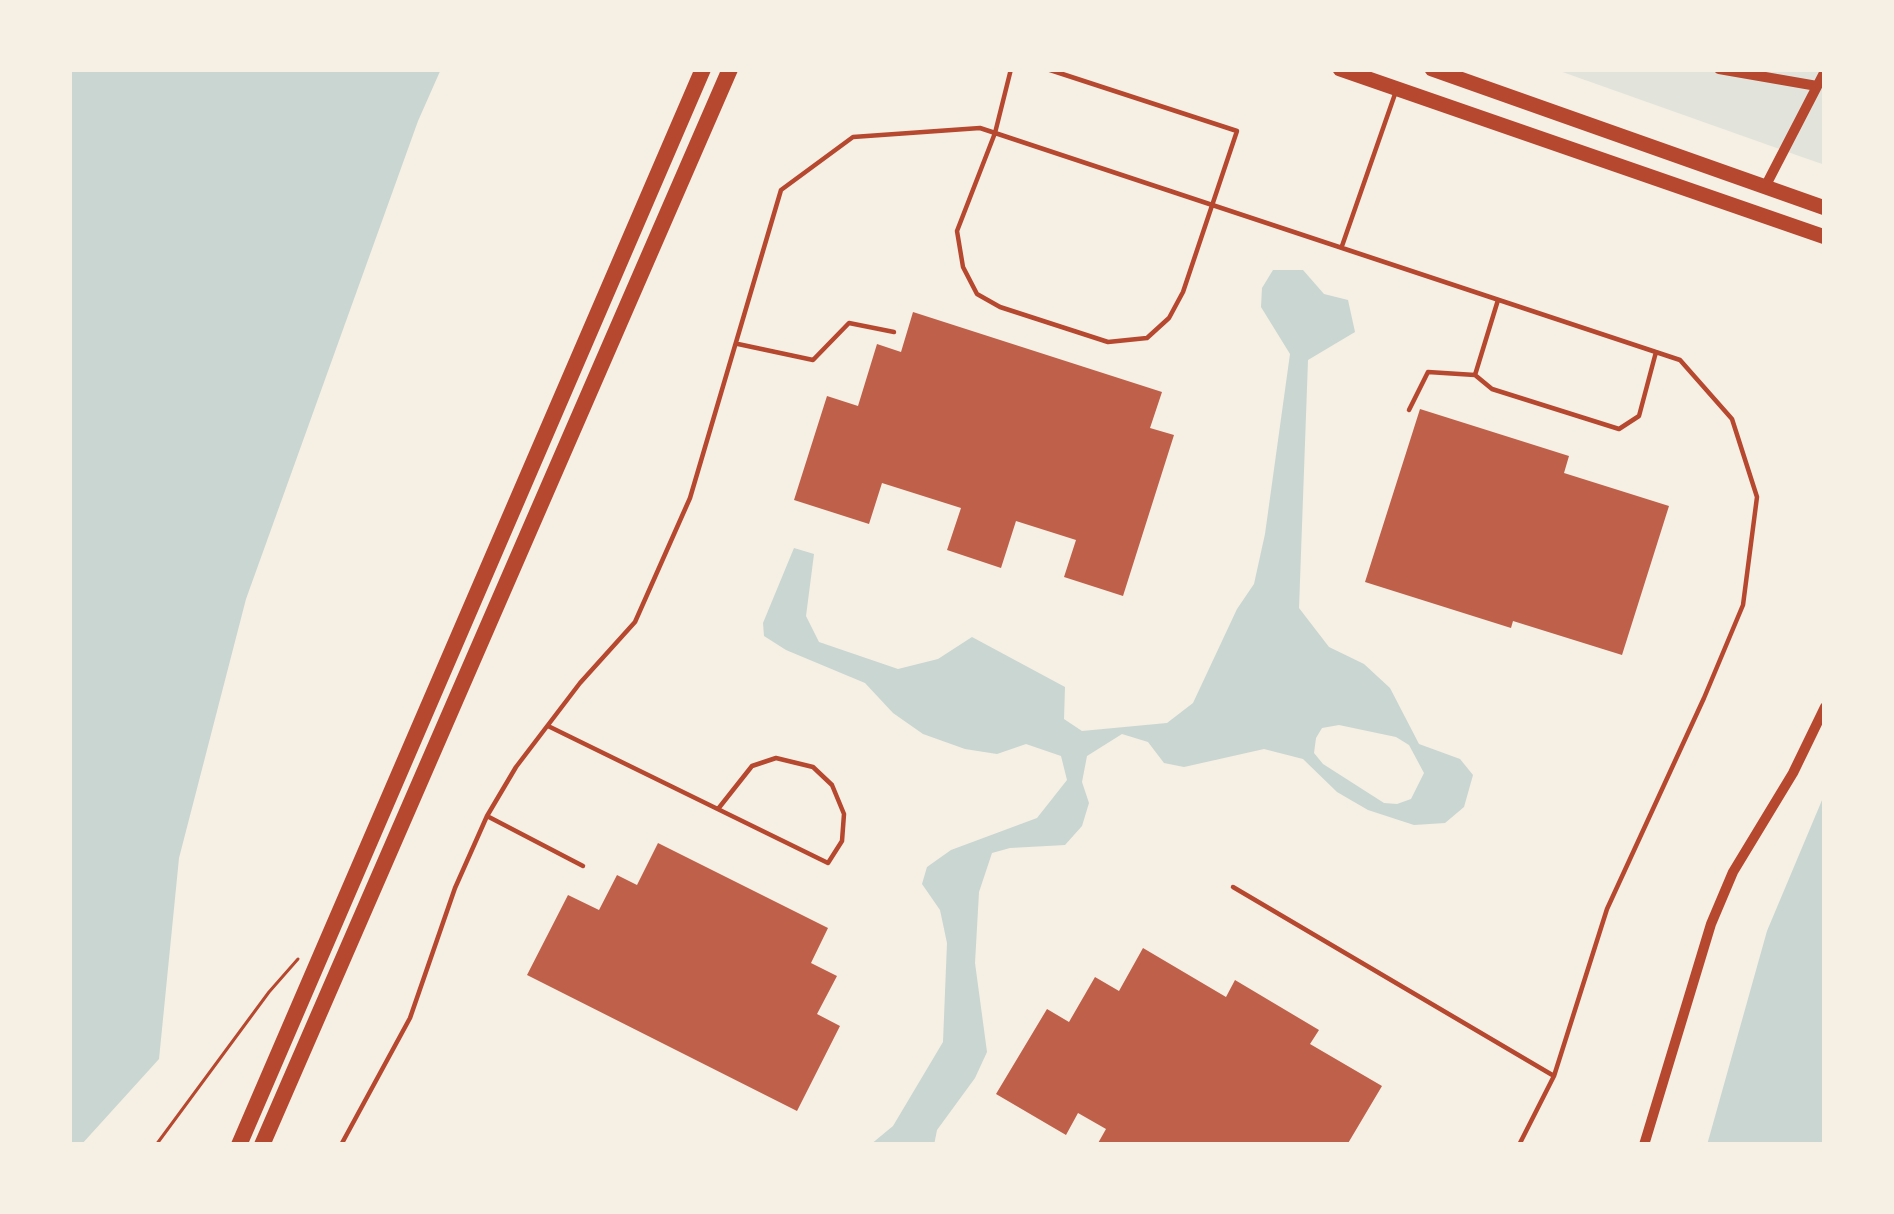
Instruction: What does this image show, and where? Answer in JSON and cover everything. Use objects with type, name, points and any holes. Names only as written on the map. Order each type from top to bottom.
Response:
[{"type":"main road","points":[[239,1145],[703,69]]},
{"type":"main road","points":[[262,1145],[730,69]]},
{"type":"main road","points":[[1340,69],[1825,237]]},
{"type":"main road","points":[[1432,69],[1825,208]]},
{"type":"street","points":[[1719,69],[1817,86]]},
{"type":"street","points":[[1765,187],[1825,71]]},
{"type":"street","points":[[1644,1145],[1711,924],[1733,872],[1825,707]]},
{"type":"lane","points":[[1011,69],[994,133],[957,231],[963,267],[977,294],[1000,307],[1108,342],[1147,338],[1169,318],[1183,292],[1237,130],[1047,69]]},
{"type":"lane","points":[[1342,246],[1396,89]]},
{"type":"lane","points":[[341,1145],[410,1018],[455,888],[487,816],[516,767],[635,622],[690,498],[781,190],[853,137],[980,128],[1680,360],[1732,419],[1757,496],[1743,604],[1607,909],[1554,1076],[1519,1145]]},
{"type":"lane","points":[[1474,375],[1498,298]]},
{"type":"lane","points":[[738,344],[813,360],[850,323],[894,332]]},
{"type":"lane","points":[[1408,410],[1427,372],[1474,375],[1492,389],[1619,429],[1639,416],[1656,352]]},
{"type":"lane","points":[[548,726],[828,863],[842,841],[844,814],[832,785],[813,766],[776,758],[752,766],[718,809]]},
{"type":"lane","points":[[487,816],[583,866]]},
{"type":"lane","points":[[1233,887],[1554,1076]]},
{"type":"path","points":[[156,1145],[268,992],[308,948]]},
{"type":"shaded area","points":[[69,69],[441,69],[418,121],[246,599],[179,858],[159,1059],[81,1145],[69,1145]]},
{"type":"shaded area","points":[[1554,69],[1825,69],[1825,165],[1802,157]]},
{"type":"shaded area","points":[[1273,270],[1303,270],[1324,294],[1348,300],[1355,332],[1308,360],[1299,608],[1329,647],[1364,664],[1390,688],[1419,744],[1460,759],[1473,775],[1464,807],[1445,823],[1414,825],[1368,810],[1337,792],[1303,759],[1264,749],[1184,767],[1164,763],[1148,742],[1122,734],[1087,756],[1082,782],[1089,803],[1082,826],[1065,845],[992,853],[979,892],[975,963],[987,1052],[975,1078],[937,1130],[934,1145],[870,1145],[893,1126],[943,1042],[947,943],[940,910],[922,884],[927,867],[951,850],[1037,818],[1067,780],[1061,756],[1026,744],[997,754],[923,734],[893,713],[865,683],[764,636],[763,623],[794,548],[814,554],[806,616],[819,642],[898,669],[938,659],[972,637],[1065,687],[1064,719],[1082,731],[1167,723],[1193,703],[1237,609],[1254,584],[1265,534],[1290,354],[1261,307],[1262,288]],"holes":[[[1339,725],[1396,737],[1409,745],[1424,773],[1411,799],[1397,804],[1384,803],[1323,764],[1314,753],[1322,728]]]},
{"type":"shaded area","points":[[1825,793],[1825,1145],[1707,1145],[1767,931]]},
{"type":"building","points":[[913,312],[1162,392],[1150,428],[1174,435],[1123,596],[1064,577],[1076,540],[1016,521],[1001,568],[947,550],[961,508],[882,483],[869,524],[794,500],[827,396],[858,406],[877,344],[901,352]]},
{"type":"building","points":[[1420,409],[1569,456],[1564,473],[1669,506],[1622,655],[1513,621],[1511,628],[1365,582]]},
{"type":"building","points":[[658,843],[828,928],[811,963],[837,976],[817,1014],[840,1026],[797,1111],[527,975],[568,895],[599,910],[617,875],[637,885]]},
{"type":"building","points":[[1143,948],[1226,997],[1235,980],[1319,1030],[1310,1044],[1382,1086],[1347,1145],[1097,1145],[1106,1129],[1078,1113],[1066,1135],[996,1094],[1047,1009],[1069,1022],[1095,977],[1119,991]]}]
